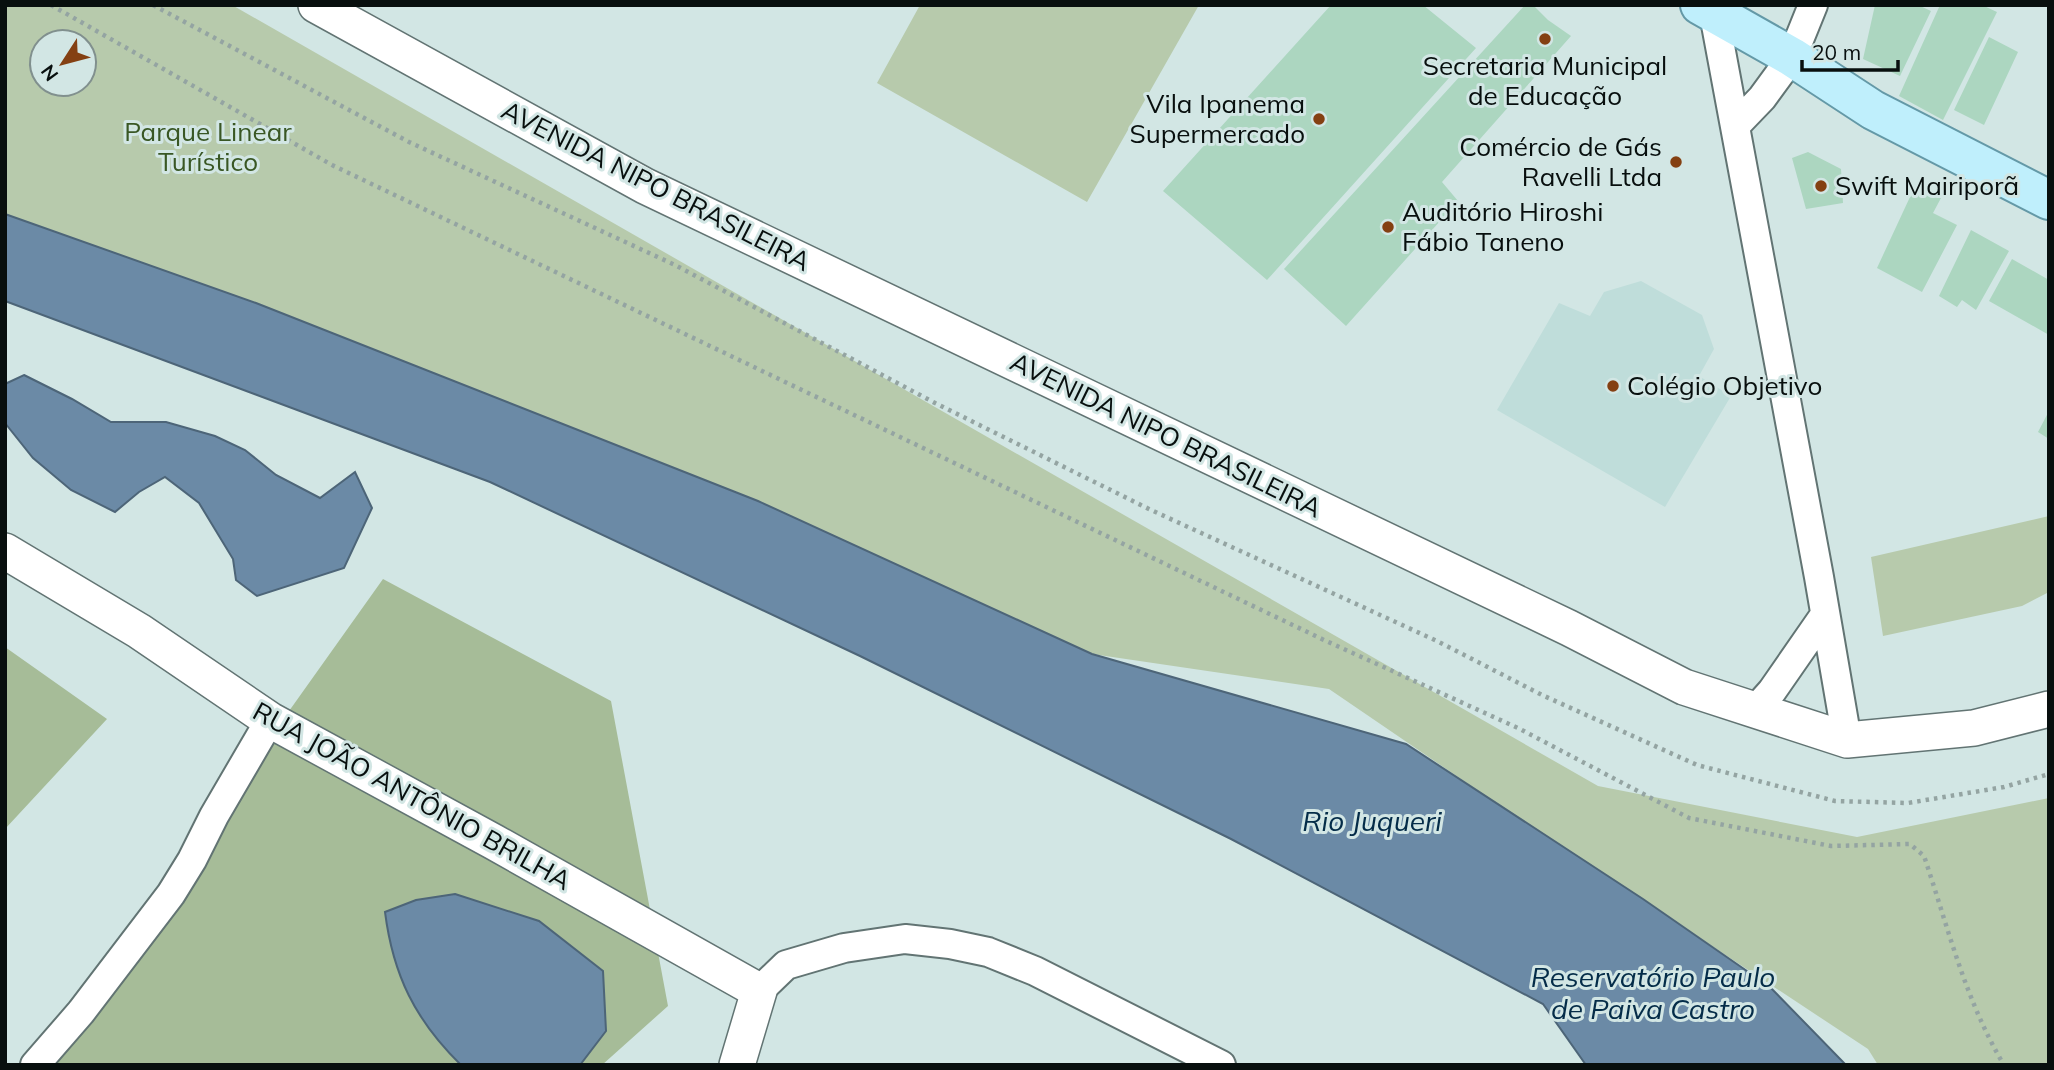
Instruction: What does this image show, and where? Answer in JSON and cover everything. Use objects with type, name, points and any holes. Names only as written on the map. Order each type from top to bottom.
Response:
[{"type":"main road","points":[[1707,9],[1792,57],[1873,110],[2049,200]]},
{"type":"street","name":"AVENIDA NIPO BRASILEIRA","points":[[316,5],[645,186],[1569,628],[1684,687],[1847,740],[1974,728],[2049,709]]},
{"type":"street","points":[[1736,125],[1762,98],[1792,57],[1813,5]]},
{"type":"street","points":[[1707,9],[1736,125],[1847,740]]},
{"type":"street","name":"RUA JOÃO ANTÔNIO BRILHA","points":[[5,551],[139,631],[270,720],[505,848],[758,991]]},
{"type":"street","points":[[1756,709],[1772,691],[1824,616]]},
{"type":"street","points":[[34,1065],[80,1012],[171,894],[270,720]]},
{"type":"street","points":[[737,1065],[758,991],[786,965],[844,948],[905,939],[950,944],[988,953],[1035,971],[1221,1065]]},
{"type":"path","points":[[51,5],[332,165],[1324,640],[1518,728],[1689,818],[1831,846],[1910,844],[1924,856],[1963,980],[1987,1037],[2004,1065]]},
{"type":"path","points":[[153,5],[409,142],[675,265],[935,403],[1151,510],[1437,641],[1542,695],[1697,765],[1835,801],[1908,803],[2004,788],[2049,774]]},
{"type":"shaded area","name":"Colégio Objetivo","points":[[1641,281],[1702,315],[1714,349],[1699,376],[1731,396],[1665,507],[1497,410],[1559,303],[1590,316],[1604,292]]},
{"type":"green space","name":"Parque Linear Turístico","points":[[5,5],[232,5],[1598,786],[1857,837],[2049,798],[2049,1065],[1878,1065],[1868,1049],[1521,820],[1329,689],[1092,654],[758,501],[5,214]]},
{"type":"green space","points":[[920,5],[1199,5],[1087,202],[877,83]]},
{"type":"green space","points":[[2049,516],[2049,592],[2022,606],[1883,636],[1871,557]]},
{"type":"green space","points":[[383,579],[611,701],[668,1006],[602,1065],[37,1065]]},
{"type":"green space","points":[[5,647],[107,719],[5,829]]},
{"type":"water","name":"Rio Juqueri","points":[[5,214],[256,303],[758,501],[1092,654],[1406,744],[1643,899],[1770,987],[1846,1065],[1586,1065],[1543,1004],[1231,839],[860,656],[490,482],[5,301]]},
{"type":"water","points":[[24,375],[111,422],[166,422],[215,436],[245,450],[276,475],[320,498],[355,472],[372,508],[344,568],[257,596],[236,580],[233,559],[199,503],[165,477],[139,492],[115,512],[71,490],[33,458],[5,423],[5,384]]},
{"type":"water","points":[[455,894],[539,921],[603,971],[606,1031],[580,1065],[461,1065],[431,1031],[400,976],[385,912],[416,900]]},
{"type":"building","name":"Vila Ipanema Supermercado","points":[[1331,5],[1423,5],[1476,48],[1267,280],[1163,191]]},
{"type":"building","points":[[1525,5],[1533,5],[1548,20],[1571,36],[1442,182],[1458,201],[1346,326],[1284,269]]},
{"type":"building","points":[[1875,5],[1918,5],[1931,11],[1900,76],[1863,59]]},
{"type":"building","points":[[1940,5],[1982,5],[1997,12],[1943,120],[1899,96]]},
{"type":"building","points":[[1989,37],[2018,52],[1984,125],[1954,110]]},
{"type":"building","name":"Swift Mairiporã","points":[[1808,152],[1841,169],[1843,203],[1806,209],[1792,158]]},
{"type":"building","points":[[1916,184],[1941,198],[1933,213],[1957,225],[1922,292],[1877,268]]},
{"type":"building","points":[[1971,230],[2009,251],[1976,310],[1962,300],[1957,307],[1939,296]]},
{"type":"building","points":[[2012,259],[2049,280],[2049,335],[1989,301]]},
{"type":"building","points":[[2049,411],[2049,439],[2038,432]]},
{"type":"place","name":"Secretaria Municipal de Educação","points":[[1545,39]]},
{"type":"place","name":"Vila Ipanema Supermercado","points":[[1319,119]]},
{"type":"place","name":"Comércio de Gás Ravelli Ltda","points":[[1676,162]]},
{"type":"place","name":"Swift Mairiporã","points":[[1821,186]]},
{"type":"place","name":"Auditório Hiroshi Fábio Taneno","points":[[1388,227]]},
{"type":"place","name":"Colégio Objetivo","points":[[1613,386]]},
{"type":"water label","name":"Reservatório Paulo de Paiva Castro","points":[[1653,993]]}]
